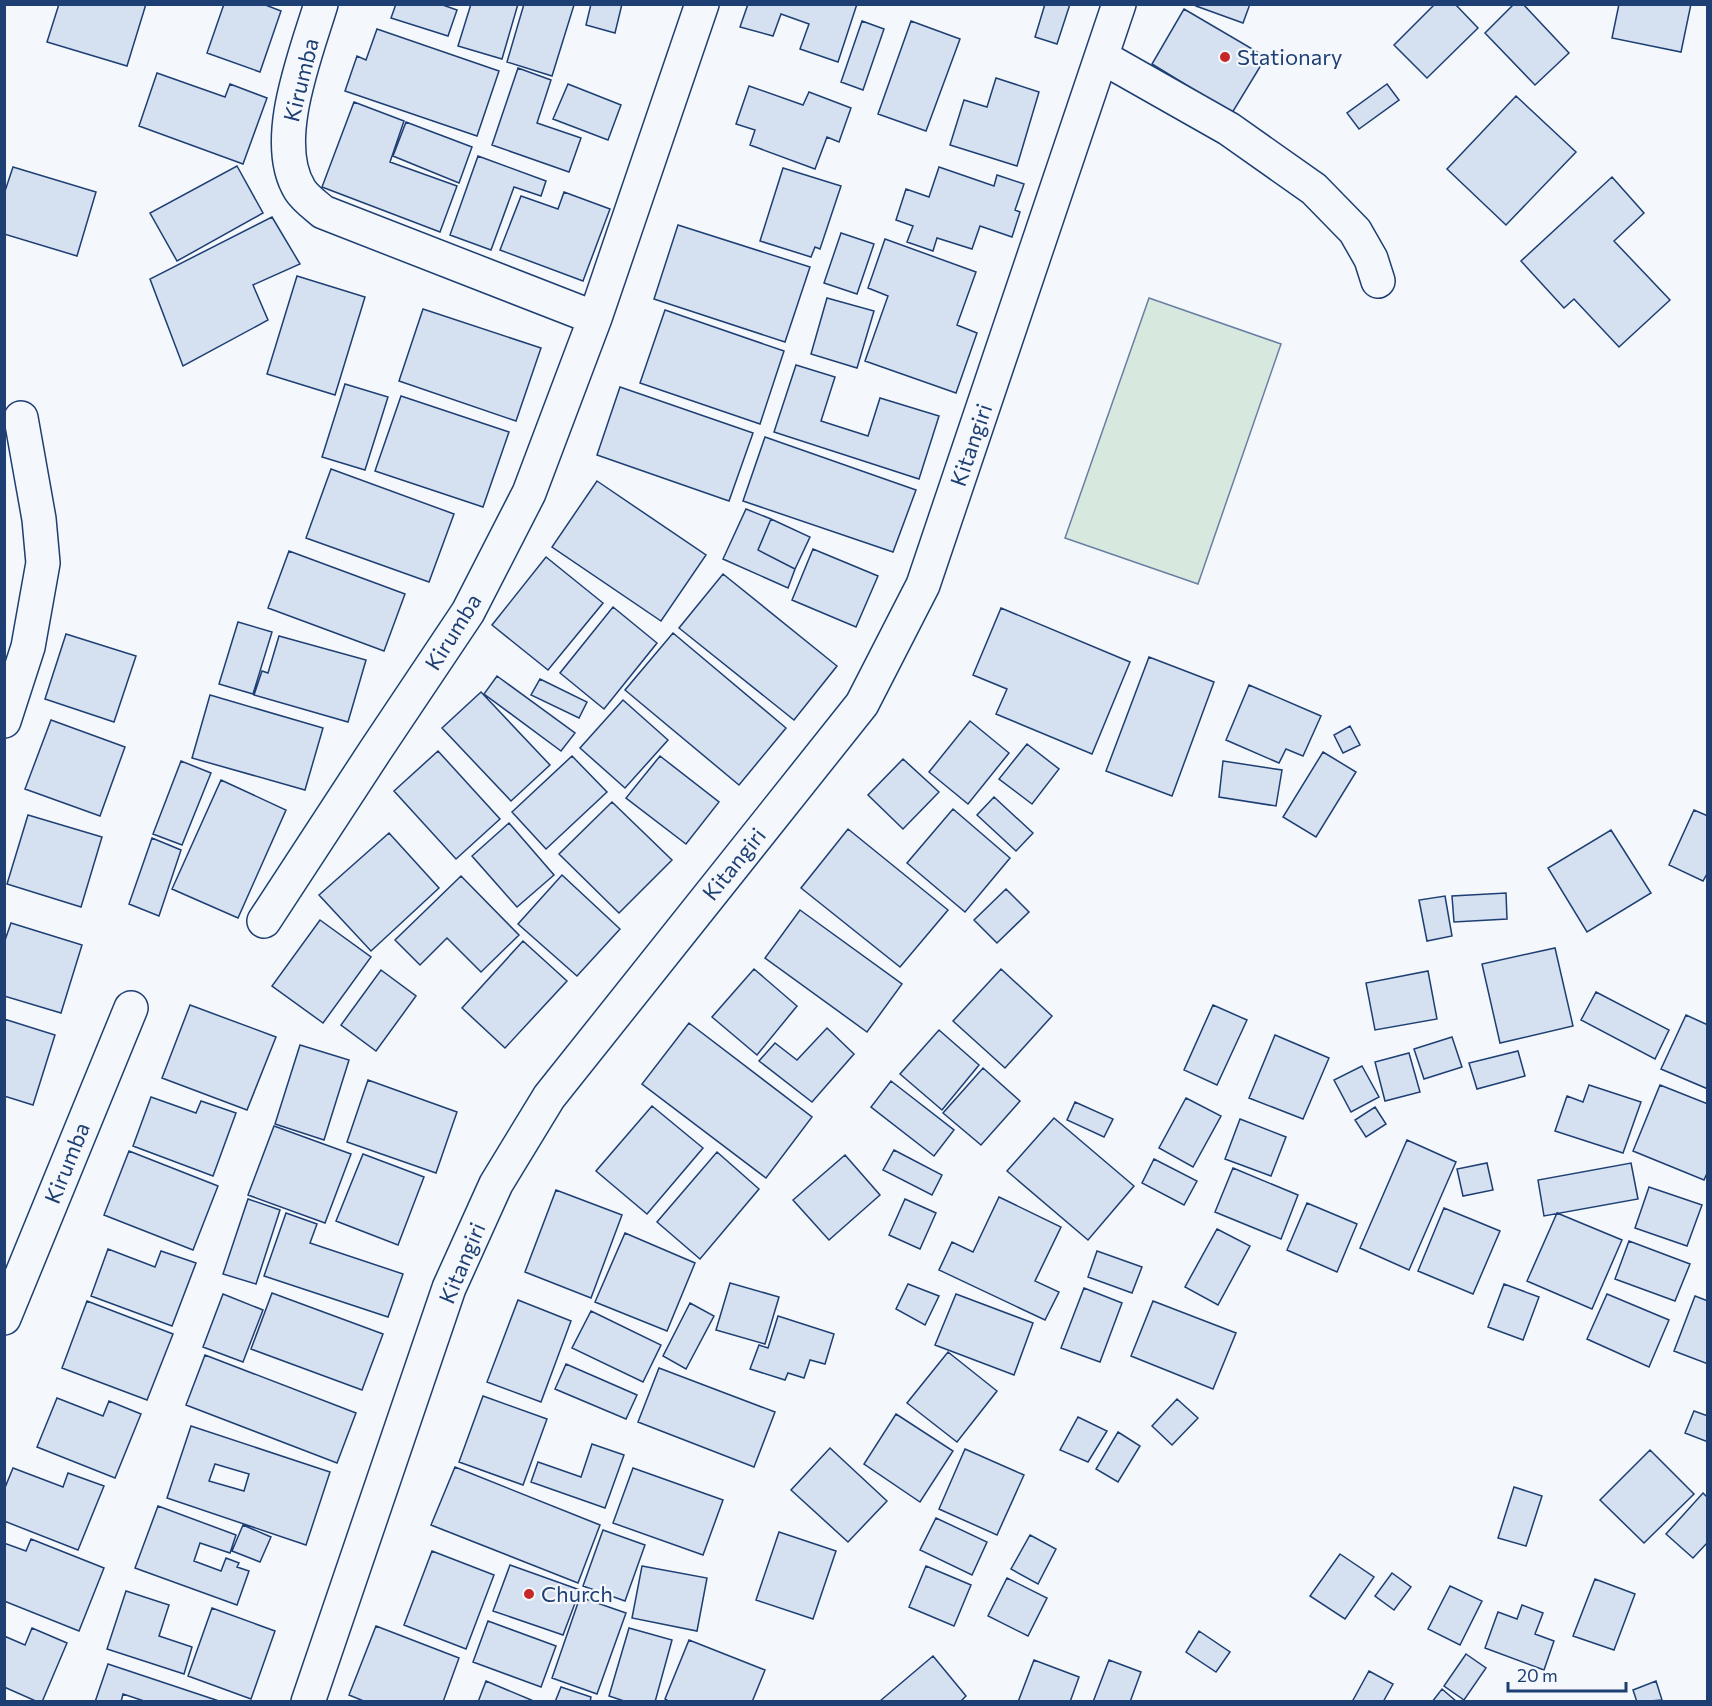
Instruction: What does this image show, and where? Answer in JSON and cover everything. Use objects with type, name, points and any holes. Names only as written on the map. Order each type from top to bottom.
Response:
[{"type":"street","name":"Kirumba","points":[[321,4],[295,88],[289,127],[291,166],[300,190],[323,212],[595,318]]},
{"type":"street","name":"Kirumba","points":[[264,921],[468,612],[529,493],[595,318],[702,4]]},
{"type":"street","name":"Kitangiri","points":[[308,1701],[449,1288],[496,1184],[549,1097],[862,704],[923,585],[1119,4]]},
{"type":"street","points":[[1102,57],[1229,129],[1314,189],[1355,231],[1371,259],[1378,281]]},
{"type":"street","points":[[4,721],[28,647],[43,563],[39,519],[21,418]]},
{"type":"street","name":"Kirumba","points":[[4,1318],[131,1008]]},
{"type":"shaded area","points":[[1149,298],[1281,344],[1198,584],[1065,538]]},
{"type":"building","points":[[59,4],[146,4],[127,66],[47,42]]},
{"type":"building","points":[[224,4],[263,4],[281,11],[260,72],[207,53]]},
{"type":"building","points":[[396,4],[440,4],[457,10],[448,36],[391,18]]},
{"type":"building","points":[[471,4],[518,4],[502,59],[458,46]]},
{"type":"building","points":[[524,4],[574,5],[552,76],[507,62]]},
{"type":"building","points":[[591,4],[622,4],[615,33],[586,25]]},
{"type":"building","points":[[748,4],[857,4],[838,62],[800,49],[809,24],[781,14],[773,36],[740,27]]},
{"type":"building","points":[[1045,4],[1070,4],[1057,44],[1035,37]]},
{"type":"building","points":[[1197,4],[1250,4],[1243,23],[1196,6]]},
{"type":"building","points":[[1435,4],[1455,4],[1478,28],[1427,78],[1394,45]]},
{"type":"building","points":[[1514,4],[1523,4],[1569,53],[1535,85],[1485,33]]},
{"type":"building","points":[[1619,4],[1691,4],[1681,52],[1612,38]]},
{"type":"building","points":[[1184,9],[1266,57],[1232,113],[1152,64]]},
{"type":"building","points":[[862,21],[884,29],[863,90],[841,82]]},
{"type":"building","points":[[911,21],[960,39],[926,131],[878,114]]},
{"type":"building","points":[[377,29],[499,71],[477,136],[345,91],[357,56],[366,60]]},
{"type":"building","points":[[518,68],[551,80],[537,123],[581,138],[569,172],[492,145]]},
{"type":"building","points":[[157,73],[225,97],[230,84],[267,98],[243,164],[139,126]]},
{"type":"building","points":[[996,78],[1039,92],[1017,166],[950,145],[964,100],[987,107]]},
{"type":"building","points":[[568,84],[621,105],[608,140],[553,119]]},
{"type":"building","points":[[1387,84],[1399,100],[1359,129],[1347,113]]},
{"type":"building","points":[[749,86],[803,105],[809,92],[851,108],[839,142],[827,137],[815,169],[750,145],[755,130],[736,124]]},
{"type":"building","points":[[1516,96],[1576,152],[1506,225],[1447,169]]},
{"type":"building","points":[[354,102],[404,121],[390,162],[457,186],[440,232],[322,187]]},
{"type":"building","points":[[406,122],[472,147],[459,183],[393,156]]},
{"type":"building","points":[[478,156],[546,181],[541,196],[514,187],[491,250],[450,235]]},
{"type":"building","points":[[237,166],[263,213],[177,261],[150,213]]},
{"type":"building","points":[[13,167],[96,192],[77,256],[4,234],[4,194]]},
{"type":"building","points":[[939,167],[994,186],[997,175],[1024,184],[1015,210],[1020,212],[1012,237],[980,226],[972,249],[937,238],[933,251],[907,242],[913,226],[896,220],[906,189],[929,197]]},
{"type":"building","points":[[783,168],[841,186],[820,249],[815,247],[811,257],[760,241]]},
{"type":"building","points":[[1612,177],[1644,213],[1614,241],[1670,300],[1619,347],[1574,299],[1564,308],[1521,261]]},
{"type":"building","points":[[564,192],[610,209],[583,281],[500,250],[521,196],[558,209]]},
{"type":"building","points":[[272,217],[300,264],[253,285],[268,320],[183,366],[150,279]]},
{"type":"building","points":[[678,225],[810,267],[785,342],[654,299]]},
{"type":"building","points":[[841,233],[874,244],[857,294],[824,283]]},
{"type":"building","points":[[885,239],[976,272],[957,325],[977,333],[956,393],[865,361],[888,296],[868,288]]},
{"type":"building","points":[[297,276],[365,297],[335,395],[267,374]]},
{"type":"building","points":[[827,298],[874,311],[857,368],[811,354]]},
{"type":"building","points":[[423,309],[541,348],[516,421],[399,381]]},
{"type":"building","points":[[665,310],[784,351],[760,424],[640,383]]},
{"type":"building","points":[[796,365],[835,377],[821,421],[868,436],[880,398],[939,416],[919,479],[774,432]]},
{"type":"building","points":[[345,384],[388,397],[365,470],[322,457]]},
{"type":"building","points":[[620,387],[753,433],[729,501],[597,455]]},
{"type":"building","points":[[401,396],[509,432],[483,507],[375,471]]},
{"type":"building","points":[[765,437],[916,490],[893,552],[743,501]]},
{"type":"building","points":[[331,469],[454,514],[429,582],[306,538]]},
{"type":"building","points":[[597,481],[706,555],[661,621],[552,547]]},
{"type":"building","points":[[746,509],[771,519],[758,550],[795,569],[788,588],[723,559]]},
{"type":"building","points":[[771,519],[810,537],[795,569],[758,550]]},
{"type":"building","points":[[813,549],[878,576],[856,627],[792,600]]},
{"type":"building","points":[[289,551],[405,594],[384,651],[268,608]]},
{"type":"building","points":[[546,557],[603,603],[548,670],[492,625]]},
{"type":"building","points":[[723,574],[837,666],[794,720],[679,628]]},
{"type":"building","points":[[613,607],[657,643],[604,709],[560,673]]},
{"type":"building","points":[[1001,608],[1130,662],[1092,754],[996,714],[1007,689],[973,675]]},
{"type":"building","points":[[238,622],[272,632],[253,694],[219,684]]},
{"type":"building","points":[[673,633],[786,728],[739,785],[625,690]]},
{"type":"building","points":[[66,634],[136,656],[114,722],[45,699]]},
{"type":"building","points":[[279,636],[366,660],[348,722],[254,695],[262,671],[268,673]]},
{"type":"building","points":[[1149,657],[1214,682],[1172,796],[1106,771]]},
{"type":"building","points":[[497,676],[575,733],[561,751],[484,694]]},
{"type":"building","points":[[540,679],[587,702],[579,718],[531,695]]},
{"type":"building","points":[[1249,685],[1321,716],[1303,756],[1286,749],[1279,763],[1226,740]]},
{"type":"building","points":[[481,692],[550,765],[511,801],[442,728]]},
{"type":"building","points":[[210,695],[323,728],[305,790],[192,758]]},
{"type":"building","points":[[623,700],[668,740],[625,788],[580,748]]},
{"type":"building","points":[[51,720],[125,747],[100,816],[25,789]]},
{"type":"building","points":[[970,721],[1009,753],[968,804],[929,772]]},
{"type":"building","points":[[1350,726],[1360,745],[1343,753],[1334,735]]},
{"type":"building","points":[[1027,744],[1059,769],[1032,804],[999,779]]},
{"type":"building","points":[[438,751],[500,819],[456,859],[394,791]]},
{"type":"building","points":[[1323,752],[1356,772],[1316,837],[1283,817]]},
{"type":"building","points":[[572,756],[607,792],[546,849],[512,812]]},
{"type":"building","points":[[660,756],[719,802],[686,844],[626,798]]},
{"type":"building","points":[[903,759],[939,792],[903,829],[868,795]]},
{"type":"building","points":[[181,761],[211,773],[182,845],[153,834]]},
{"type":"building","points":[[1223,761],[1282,770],[1276,806],[1219,797]]},
{"type":"building","points":[[221,780],[286,810],[238,918],[172,889]]},
{"type":"building","points":[[994,797],[1033,833],[1016,851],[977,815]]},
{"type":"building","points":[[612,802],[672,860],[619,913],[559,854]]},
{"type":"building","points":[[953,809],[1010,858],[965,912],[907,863]]},
{"type":"building","points":[[1694,810],[1708,816],[1708,872],[1703,881],[1669,865]]},
{"type":"building","points":[[28,815],[102,837],[81,907],[7,884]]},
{"type":"building","points":[[509,823],[554,875],[517,907],[472,856]]},
{"type":"building","points":[[848,829],[948,910],[900,967],[801,888]]},
{"type":"building","points":[[1611,830],[1651,893],[1587,932],[1548,868]]},
{"type":"building","points":[[389,833],[439,888],[371,951],[319,895]]},
{"type":"building","points":[[152,838],[181,850],[159,916],[129,904]]},
{"type":"building","points":[[562,875],[620,929],[577,976],[518,924]]},
{"type":"building","points":[[461,876],[519,935],[481,972],[447,938],[420,965],[395,940]]},
{"type":"building","points":[[1006,889],[1029,912],[997,943],[974,920]]},
{"type":"building","points":[[1506,893],[1507,919],[1454,922],[1452,896]]},
{"type":"building","points":[[1445,896],[1452,936],[1427,941],[1419,900]]},
{"type":"building","points":[[800,910],[902,984],[867,1032],[765,958]]},
{"type":"building","points":[[320,920],[371,957],[323,1023],[272,986]]},
{"type":"building","points":[[11,923],[82,945],[61,1013],[4,996],[4,943]]},
{"type":"building","points":[[523,941],[567,981],[505,1048],[462,1008]]},
{"type":"building","points":[[1555,948],[1573,1026],[1500,1043],[1482,964]]},
{"type":"building","points":[[754,969],[797,1006],[757,1055],[712,1017]]},
{"type":"building","points":[[1001,969],[1052,1016],[1005,1068],[953,1021]]},
{"type":"building","points":[[381,970],[416,996],[376,1051],[341,1025]]},
{"type":"building","points":[[1428,971],[1437,1019],[1375,1030],[1366,983]]},
{"type":"building","points":[[1596,992],[1669,1030],[1655,1059],[1581,1020]]},
{"type":"building","points":[[190,1005],[276,1037],[247,1110],[162,1078]]},
{"type":"building","points":[[1213,1005],[1247,1020],[1217,1085],[1184,1070]]},
{"type":"building","points":[[1686,1015],[1708,1025],[1708,1089],[1661,1069]]},
{"type":"building","points":[[4,1019],[55,1035],[33,1105],[4,1096]]},
{"type":"building","points":[[689,1023],[812,1117],[766,1178],[642,1084]]},
{"type":"building","points":[[827,1028],[854,1054],[812,1102],[759,1061],[775,1043],[797,1060]]},
{"type":"building","points":[[939,1030],[979,1065],[942,1110],[900,1074]]},
{"type":"building","points":[[1275,1035],[1329,1058],[1303,1119],[1249,1098]]},
{"type":"building","points":[[1452,1037],[1462,1067],[1424,1079],[1414,1049]]},
{"type":"building","points":[[300,1045],[349,1060],[324,1140],[275,1124]]},
{"type":"building","points":[[1518,1051],[1525,1076],[1477,1089],[1469,1063]]},
{"type":"building","points":[[1409,1053],[1420,1092],[1385,1101],[1375,1062]]},
{"type":"building","points":[[1362,1066],[1379,1097],[1351,1112],[1334,1080]]},
{"type":"building","points":[[983,1068],[1020,1101],[981,1145],[943,1113]]},
{"type":"building","points":[[368,1080],[457,1112],[436,1173],[347,1142]]},
{"type":"building","points":[[891,1081],[954,1130],[934,1156],[871,1107]]},
{"type":"building","points":[[1589,1085],[1641,1102],[1623,1153],[1555,1131],[1567,1096],[1583,1102]]},
{"type":"building","points":[[1660,1085],[1708,1104],[1708,1171],[1704,1180],[1633,1151]]},
{"type":"building","points":[[151,1097],[196,1113],[201,1101],[236,1113],[213,1176],[133,1146]]},
{"type":"building","points":[[1186,1098],[1221,1116],[1193,1167],[1159,1148]]},
{"type":"building","points":[[1075,1102],[1113,1119],[1104,1137],[1067,1120]]},
{"type":"building","points":[[652,1106],[703,1148],[647,1214],[596,1171]]},
{"type":"building","points":[[1375,1107],[1386,1124],[1366,1137],[1355,1120]]},
{"type":"building","points":[[1054,1118],[1134,1186],[1088,1240],[1007,1171]]},
{"type":"building","points":[[1240,1119],[1286,1137],[1271,1176],[1225,1159]]},
{"type":"building","points":[[274,1126],[351,1154],[325,1223],[248,1195]]},
{"type":"building","points":[[1407,1140],[1456,1162],[1409,1270],[1360,1248]]},
{"type":"building","points":[[894,1150],[942,1175],[932,1195],[883,1170]]},
{"type":"building","points":[[129,1151],[218,1186],[193,1250],[104,1215]]},
{"type":"building","points":[[717,1152],[759,1189],[700,1259],[657,1222]]},
{"type":"building","points":[[363,1154],[424,1177],[398,1245],[336,1221]]},
{"type":"building","points":[[845,1155],[880,1195],[829,1240],[793,1200]]},
{"type":"building","points":[[1154,1159],[1197,1181],[1184,1205],[1142,1183]]},
{"type":"building","points":[[1487,1163],[1493,1190],[1463,1196],[1457,1169]]},
{"type":"building","points":[[1631,1163],[1638,1199],[1544,1216],[1538,1180]]},
{"type":"building","points":[[1233,1168],[1298,1195],[1281,1239],[1215,1212]]},
{"type":"building","points":[[1649,1187],[1702,1205],[1687,1246],[1635,1228]]},
{"type":"building","points":[[556,1190],[622,1215],[591,1298],[525,1272]]},
{"type":"building","points":[[999,1197],[1061,1227],[1035,1281],[1059,1292],[1045,1320],[939,1270],[952,1242],[973,1252]]},
{"type":"building","points":[[248,1199],[280,1210],[256,1284],[223,1274]]},
{"type":"building","points":[[905,1199],[936,1213],[920,1249],[889,1235]]},
{"type":"building","points":[[1307,1203],[1357,1224],[1337,1272],[1287,1250]]},
{"type":"building","points":[[1444,1208],[1500,1231],[1473,1294],[1418,1271]]},
{"type":"building","points":[[286,1213],[317,1224],[310,1243],[403,1274],[388,1317],[264,1276]]},
{"type":"building","points":[[1557,1213],[1622,1240],[1592,1309],[1527,1281]]},
{"type":"building","points":[[1217,1229],[1250,1246],[1218,1305],[1185,1287]]},
{"type":"building","points":[[625,1233],[695,1263],[667,1331],[595,1302]]},
{"type":"building","points":[[1629,1241],[1690,1264],[1675,1301],[1615,1279]]},
{"type":"building","points":[[108,1249],[155,1267],[161,1251],[196,1263],[172,1326],[91,1296]]},
{"type":"building","points":[[1097,1251],[1142,1267],[1132,1293],[1088,1277]]},
{"type":"building","points":[[730,1283],[779,1297],[765,1344],[716,1330]]},
{"type":"building","points":[[908,1284],[939,1296],[925,1325],[896,1309]]},
{"type":"building","points":[[1504,1284],[1539,1297],[1523,1340],[1488,1327]]},
{"type":"building","points":[[1084,1288],[1122,1303],[1100,1362],[1061,1348]]},
{"type":"building","points":[[272,1293],[383,1334],[362,1390],[251,1349]]},
{"type":"building","points":[[223,1294],[263,1310],[243,1362],[203,1347]]},
{"type":"building","points":[[956,1294],[1033,1323],[1014,1375],[935,1345]]},
{"type":"building","points":[[1607,1294],[1669,1320],[1649,1367],[1587,1339]]},
{"type":"building","points":[[1695,1296],[1708,1301],[1708,1364],[1674,1351]]},
{"type":"building","points":[[518,1300],[571,1321],[541,1402],[487,1382]]},
{"type":"building","points":[[87,1301],[173,1334],[147,1400],[62,1368]]},
{"type":"building","points":[[1153,1301],[1236,1333],[1213,1389],[1131,1356]]},
{"type":"building","points":[[690,1303],[714,1316],[686,1369],[663,1356]]},
{"type":"building","points":[[591,1311],[661,1345],[643,1382],[572,1348]]},
{"type":"building","points":[[778,1316],[834,1334],[825,1364],[810,1360],[804,1378],[788,1373],[785,1380],[750,1369],[759,1345],[768,1348]]},
{"type":"building","points":[[948,1352],[997,1391],[957,1442],[907,1403]]},
{"type":"building","points":[[205,1355],[356,1413],[337,1463],[186,1405]]},
{"type":"building","points":[[566,1364],[637,1395],[626,1419],[555,1389]]},
{"type":"building","points":[[659,1368],[775,1412],[754,1467],[638,1422]]},
{"type":"building","points":[[483,1396],[547,1419],[523,1485],[459,1462]]},
{"type":"building","points":[[57,1398],[103,1416],[109,1401],[141,1414],[115,1478],[37,1447]]},
{"type":"building","points":[[1177,1399],[1198,1418],[1172,1445],[1152,1426]]},
{"type":"building","points":[[1694,1411],[1708,1416],[1708,1442],[1685,1433]]},
{"type":"building","points":[[896,1414],[953,1451],[920,1502],[864,1464]]},
{"type":"building","points":[[1078,1417],[1107,1431],[1088,1462],[1060,1450]]},
{"type":"building","points":[[191,1426],[330,1472],[306,1545],[167,1498]],"holes":[[[215,1464],[249,1474],[244,1491],[209,1481]]]},
{"type":"building","points":[[1118,1432],[1140,1446],[1118,1482],[1096,1469]]},
{"type":"building","points":[[592,1444],[624,1455],[605,1508],[531,1482],[538,1462],[581,1477]]},
{"type":"building","points":[[830,1448],[887,1501],[848,1542],[791,1490]]},
{"type":"building","points":[[965,1449],[1024,1475],[997,1535],[939,1509]]},
{"type":"building","points":[[1650,1450],[1694,1494],[1644,1543],[1600,1500]]},
{"type":"building","points":[[455,1467],[600,1525],[578,1583],[431,1525]]},
{"type":"building","points":[[13,1468],[63,1487],[68,1473],[104,1486],[78,1550],[4,1521],[4,1490]]},
{"type":"building","points":[[633,1468],[723,1500],[703,1555],[613,1523]]},
{"type":"building","points":[[1514,1487],[1542,1496],[1526,1546],[1498,1538]]},
{"type":"building","points":[[1703,1493],[1708,1498],[1708,1542],[1693,1558],[1666,1534]]},
{"type":"building","points":[[158,1506],[236,1535],[230,1553],[200,1543],[194,1561],[221,1571],[226,1558],[239,1563],[237,1567],[249,1571],[237,1605],[135,1568]]},
{"type":"building","points":[[936,1518],[987,1542],[972,1575],[920,1550]]},
{"type":"building","points":[[243,1525],[271,1537],[260,1562],[232,1551]]},
{"type":"building","points":[[603,1530],[645,1545],[625,1601],[583,1586]]},
{"type":"building","points":[[779,1532],[836,1551],[813,1619],[756,1600]]},
{"type":"building","points":[[1030,1535],[1056,1549],[1038,1584],[1011,1569]]},
{"type":"building","points":[[31,1539],[104,1568],[79,1631],[4,1601],[4,1543],[26,1551]]},
{"type":"building","points":[[432,1551],[494,1575],[466,1649],[404,1625]]},
{"type":"building","points":[[1340,1554],[1374,1577],[1345,1619],[1310,1596]]},
{"type":"building","points":[[510,1565],[580,1590],[563,1635],[493,1611]]},
{"type":"building","points":[[642,1566],[707,1578],[697,1631],[632,1618]]},
{"type":"building","points":[[926,1566],[971,1585],[954,1626],[909,1607]]},
{"type":"building","points":[[1392,1573],[1411,1587],[1394,1610],[1375,1596]]},
{"type":"building","points":[[1007,1578],[1047,1598],[1028,1636],[988,1616]]},
{"type":"building","points":[[1595,1579],[1635,1594],[1614,1650],[1573,1636]]},
{"type":"building","points":[[1450,1586],[1482,1601],[1460,1645],[1428,1629]]},
{"type":"building","points":[[126,1591],[169,1605],[159,1636],[192,1647],[184,1674],[107,1649]]},
{"type":"building","points":[[580,1597],[626,1613],[597,1694],[552,1678]]},
{"type":"building","points":[[1522,1605],[1543,1613],[1535,1634],[1554,1641],[1544,1670],[1485,1648],[1498,1612],[1517,1619]]},
{"type":"building","points":[[212,1608],[275,1631],[251,1699],[188,1676]]},
{"type":"building","points":[[488,1621],[556,1646],[541,1687],[473,1662]]},
{"type":"building","points":[[376,1626],[459,1658],[443,1702],[366,1702],[349,1695]]},
{"type":"building","points":[[32,1628],[67,1643],[42,1702],[4,1687],[4,1636],[25,1645]]},
{"type":"building","points":[[629,1628],[672,1640],[655,1702],[627,1702],[609,1696]]},
{"type":"building","points":[[1199,1631],[1230,1652],[1216,1672],[1186,1652]]},
{"type":"building","points":[[689,1640],[765,1670],[752,1702],[670,1702],[665,1699]]},
{"type":"building","points":[[1466,1654],[1486,1668],[1464,1700],[1444,1686]]},
{"type":"building","points":[[933,1656],[966,1696],[960,1702],[880,1702],[880,1701]]},
{"type":"building","points":[[1034,1660],[1079,1677],[1070,1702],[1018,1702]]},
{"type":"building","points":[[1109,1660],[1141,1672],[1130,1702],[1093,1702]]},
{"type":"building","points":[[108,1664],[222,1702],[147,1702],[123,1694],[121,1702],[95,1702]]},
{"type":"building","points":[[1369,1671],[1393,1684],[1383,1702],[1352,1702]]},
{"type":"building","points":[[486,1681],[536,1702],[478,1702]]},
{"type":"building","points":[[1656,1681],[1662,1700],[1637,1702],[1633,1690]]},
{"type":"building","points":[[561,1687],[591,1697],[590,1702],[555,1702]]},
{"type":"building","points":[[1442,1689],[1457,1702],[1432,1702]]},
{"type":"place","name":"Stationary","points":[[1225,57]]},
{"type":"place","name":"Church","points":[[529,1594]]}]
